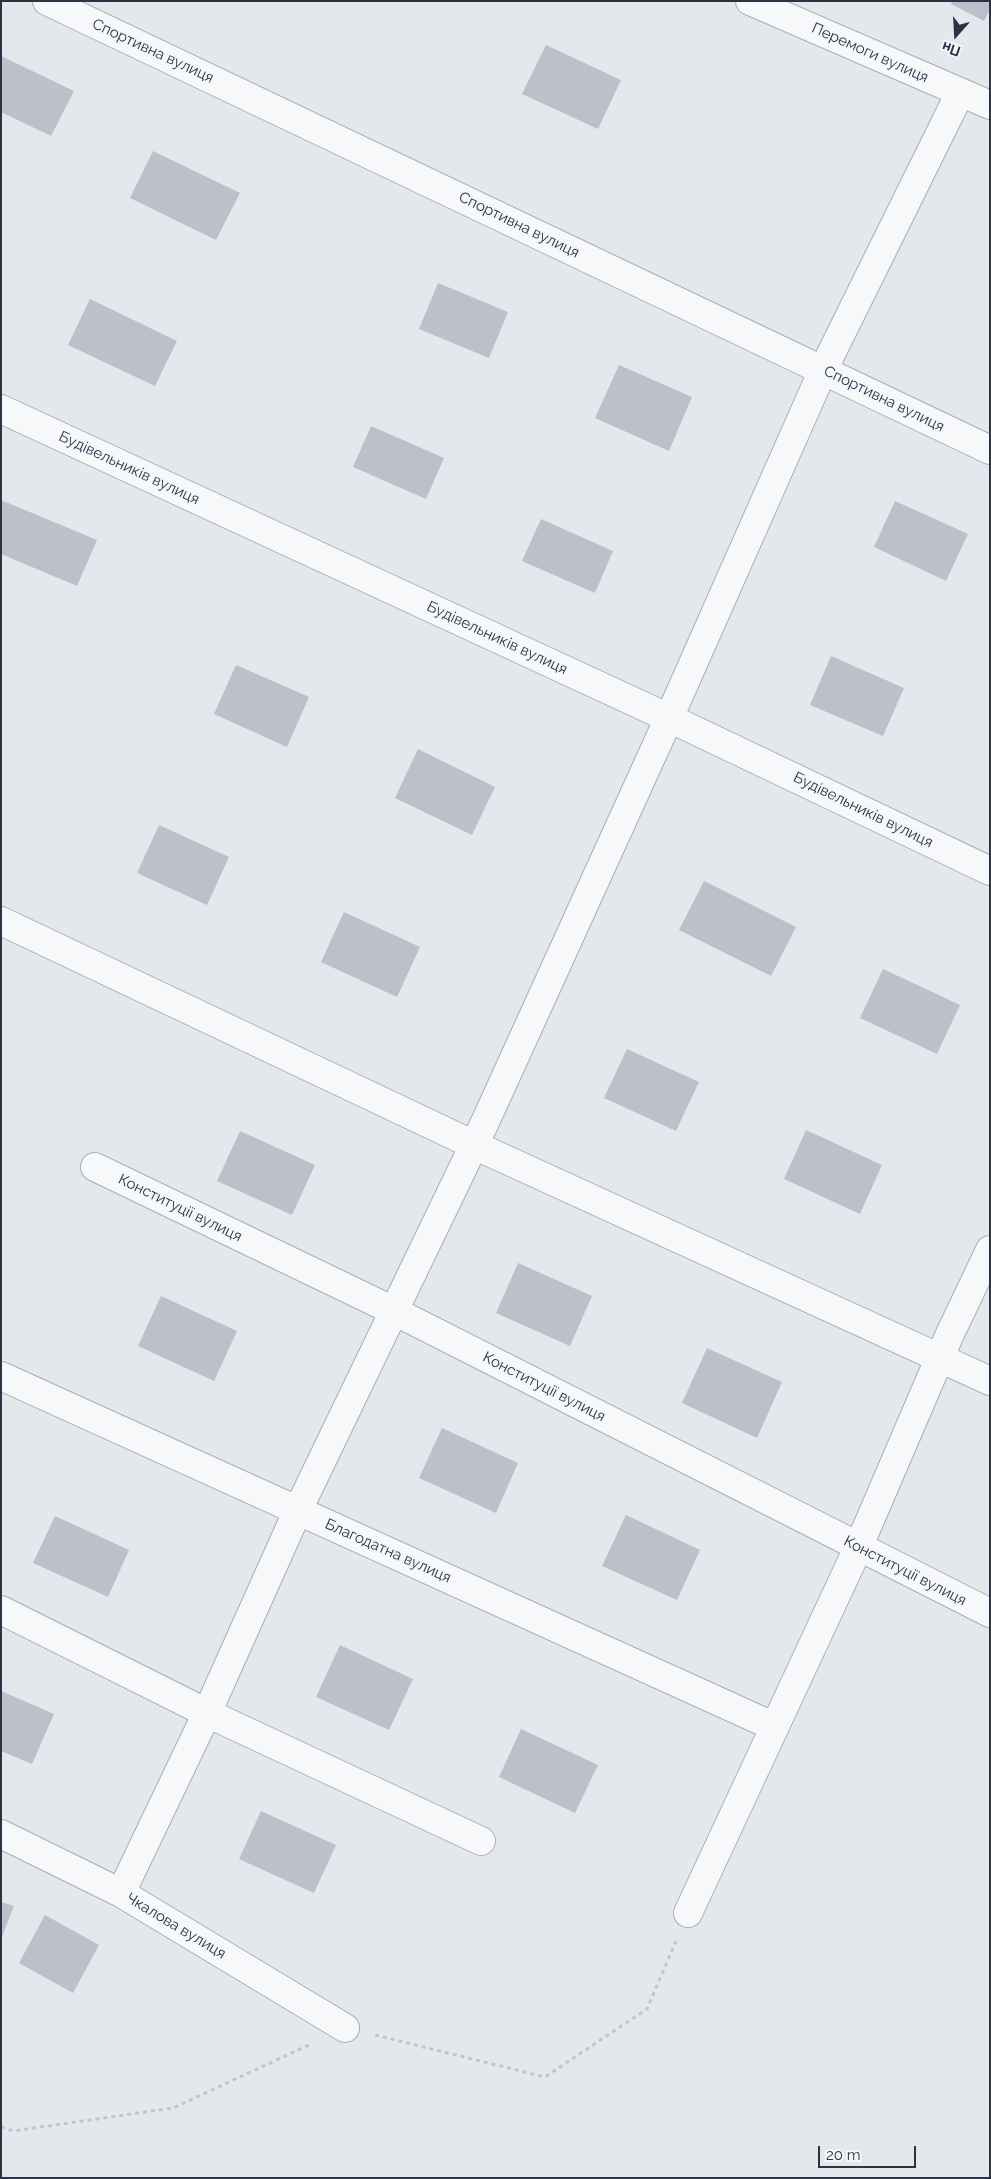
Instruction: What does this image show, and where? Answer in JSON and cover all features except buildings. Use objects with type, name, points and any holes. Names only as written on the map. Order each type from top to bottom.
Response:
[{"type":"street","name":"Спортивна вулиця","points":[[47,1],[990,450]]},
{"type":"street","name":"Перемоги вулиця","points":[[750,1],[990,105]]},
{"type":"street","points":[[121,1893],[207,1712],[298,1510],[474,1145],[669,718],[823,370],[960,92]]},
{"type":"street","name":"Будівельників вулиця","points":[[1,409],[669,718],[990,871]]},
{"type":"street","points":[[1,921],[474,1145],[990,1381]]},
{"type":"street","name":"Конституції вулиця","points":[[95,1167],[394,1311],[858,1548],[990,1613]]},
{"type":"street","points":[[688,1913],[858,1548],[940,1358],[990,1250]]},
{"type":"street","name":"Благодатна вулиця","points":[[1,1376],[775,1727]]},
{"type":"street","points":[[1,1610],[207,1712],[481,1841]]},
{"type":"street","name":"Чкалова вулиця","points":[[1,1834],[121,1893],[345,2028]]},
{"type":"path","points":[[1,2127],[13,2131],[173,2108],[345,2028],[545,2077],[646,2009],[688,1913]]}]
